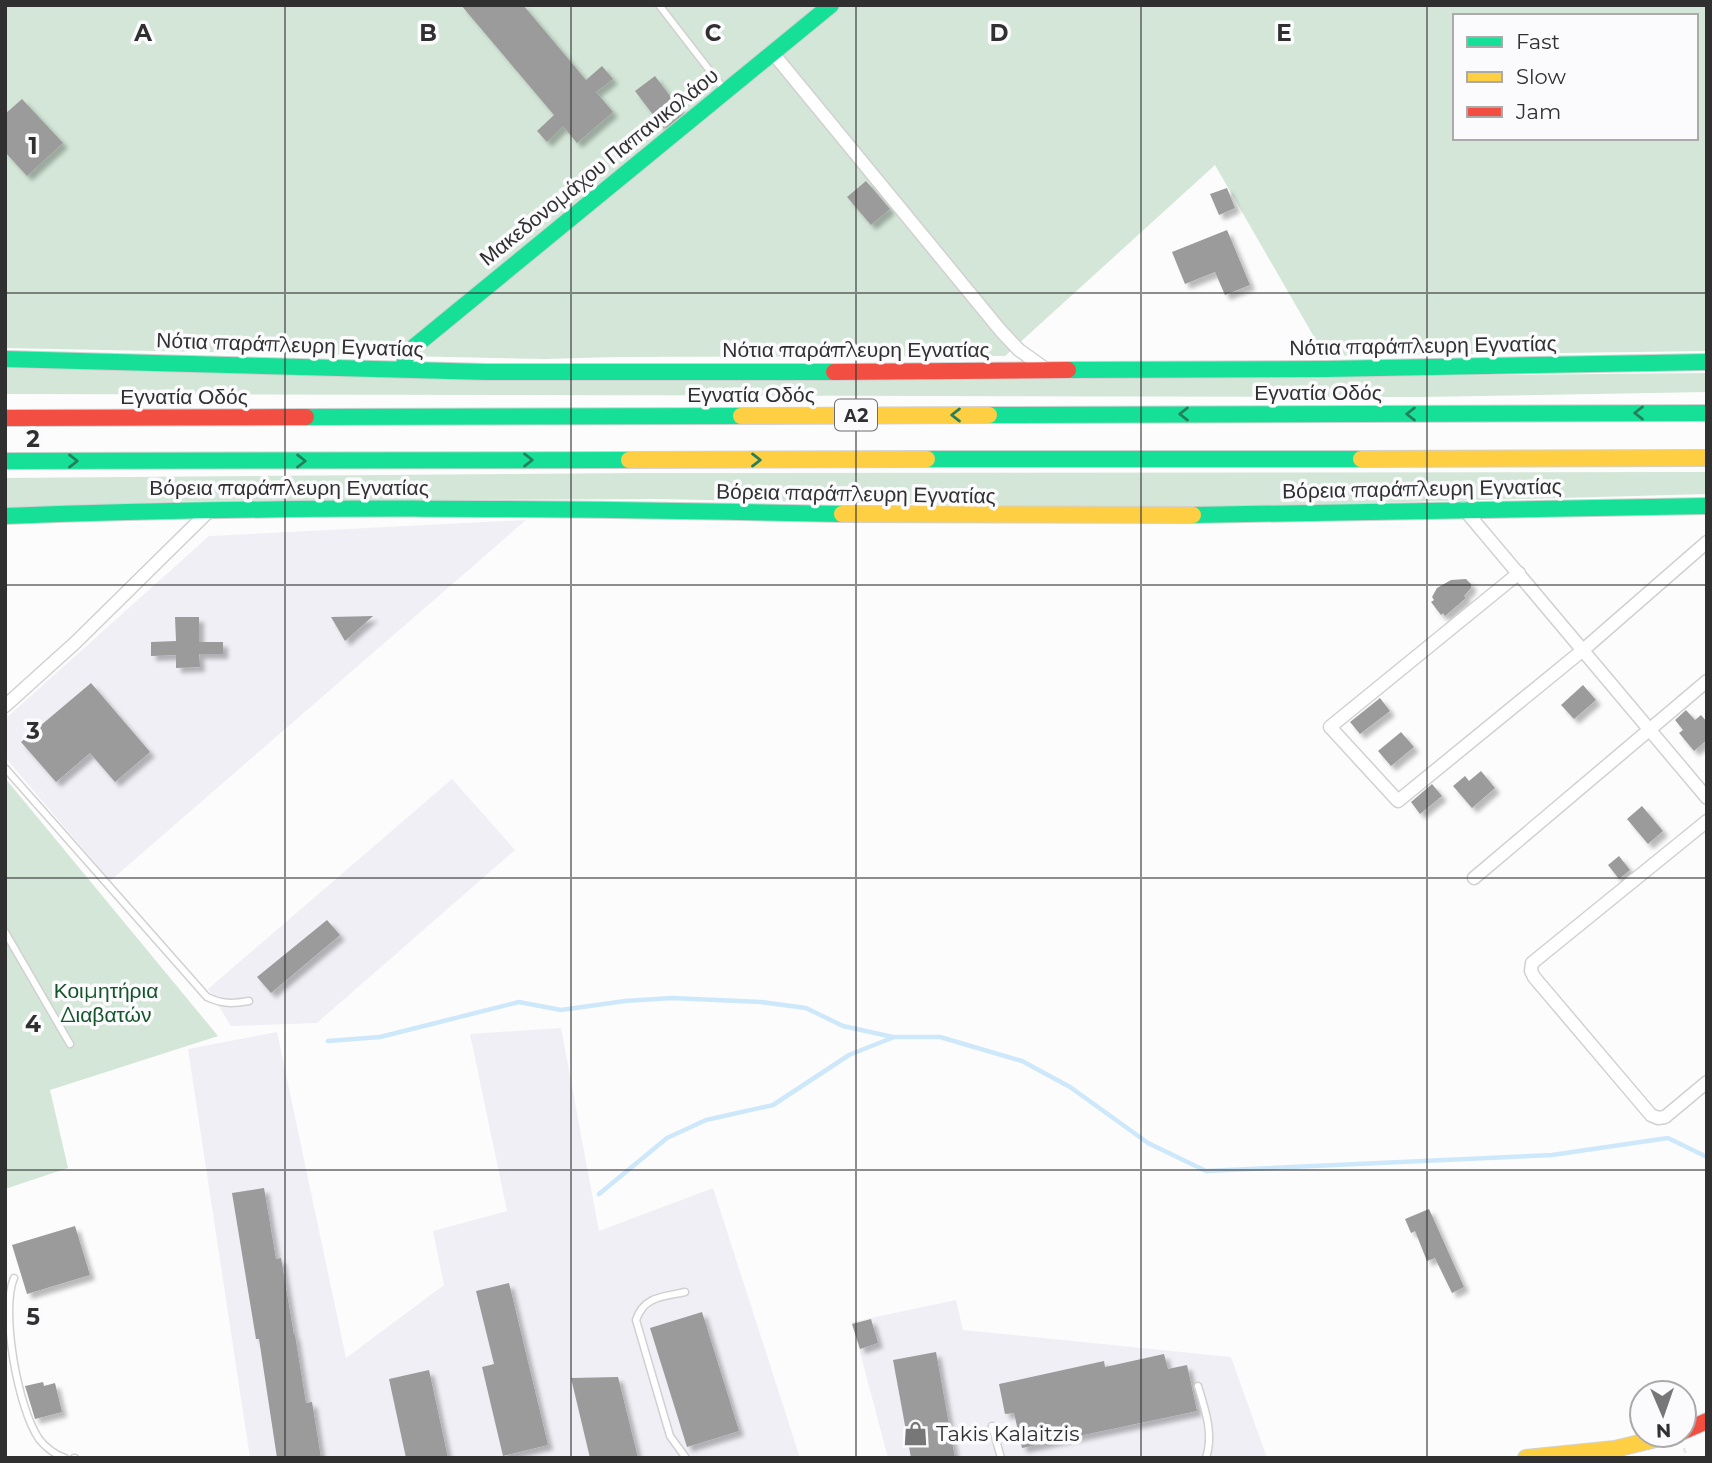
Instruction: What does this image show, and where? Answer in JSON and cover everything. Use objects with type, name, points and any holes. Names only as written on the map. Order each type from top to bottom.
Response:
[{"type":"main road","name":"Μακεδονομάχου Παπανικολάου","points":[[402,369],[407,353],[415,346],[831,5]]},
{"type":"main road","name":"Νότια παράπλευρη Εγνατίας","points":[[5,359],[579,373],[1325,369],[1707,362]]},
{"type":"main road","name":"Εγνατία Οδός","points":[[5,418],[1707,413]]},
{"type":"main road","name":"Α2","points":[[5,461],[1707,458]]},
{"type":"main road","name":"Βόρεια παράπλευρη Εγνατίας","points":[[5,516],[211,509],[481,508],[1104,517],[1463,508],[1707,506]]},
{"type":"main road","points":[[1525,1458],[1628,1446]]},
{"type":"street","points":[[772,52],[1001,331],[1019,350],[1047,370]]},
{"type":"street","points":[[1463,508],[1707,798]]},
{"type":"street","points":[[5,706],[75,642],[211,509]]},
{"type":"street","points":[[1519,573],[1330,727],[1398,802],[1583,650],[1707,542]]},
{"type":"street","points":[[1474,878],[1707,681]]},
{"type":"street","points":[[1707,821],[1532,963],[1531,971],[1651,1115],[1665,1117],[1707,1082]]},
{"type":"lane","points":[[659,5],[725,91]]},
{"type":"lane","points":[[5,768],[207,997],[220,1003],[249,1001]]},
{"type":"lane","points":[[5,932],[69,1044]]},
{"type":"lane","points":[[14,1278],[8,1289],[8,1320],[15,1374],[29,1420],[39,1438],[50,1450],[65,1458]]},
{"type":"lane","points":[[685,1292],[649,1301],[640,1308],[636,1320],[670,1436],[686,1458]]},
{"type":"lane","points":[[1199,1386],[1208,1420],[1206,1458]]},
{"type":"lane","points":[[992,1426],[1002,1458]]},
{"type":"shaded area","points":[[526,520],[110,881],[5,757],[5,719],[209,536]]},
{"type":"shaded area","points":[[452,779],[515,850],[317,1023],[231,1026],[208,989]]},
{"type":"shaded area","points":[[561,1028],[599,1231],[713,1188],[800,1458],[250,1458],[188,1049],[277,1032],[346,1358],[444,1285],[433,1231],[507,1211],[470,1034]]},
{"type":"shaded area","points":[[956,1300],[963,1330],[1231,1357],[1267,1458],[888,1458],[852,1322]]},
{"type":"green space","points":[[5,5],[1707,5],[1707,351],[1325,356],[1215,165],[1005,356],[545,359],[5,348]]},
{"type":"green space","points":[[5,368],[947,380],[1707,373],[1707,392],[1420,397],[5,394]]},
{"type":"green space","points":[[1707,472],[1707,494],[1145,509],[659,499],[195,501],[5,508],[5,478],[642,473]]},
{"type":"green space","name":"Κοιμητήρια Διαβατών","points":[[5,778],[218,1036],[50,1090],[68,1168],[5,1189]]},
{"type":"building","points":[[461,5],[523,5],[586,80],[602,66],[613,79],[596,92],[613,112],[577,143],[563,126],[547,142],[537,131],[554,115]]},
{"type":"building","points":[[655,76],[682,112],[663,128],[635,91]]},
{"type":"building","points":[[22,99],[63,143],[27,176],[5,152],[5,114]]},
{"type":"building","points":[[866,181],[890,209],[871,225],[847,197]]},
{"type":"building","points":[[1227,188],[1235,208],[1219,215],[1210,194]]},
{"type":"building","points":[[1227,230],[1250,285],[1225,295],[1215,272],[1185,284],[1172,252]]},
{"type":"building","points":[[1466,579],[1471,588],[1464,596],[1466,598],[1445,616],[1443,613],[1441,615],[1431,602],[1437,588],[1451,580]]},
{"type":"building","points":[[373,616],[345,641],[331,617]]},
{"type":"building","points":[[175,617],[199,617],[199,642],[223,642],[223,654],[199,654],[200,667],[176,668],[176,655],[151,656],[151,642],[176,641]]},
{"type":"building","points":[[91,683],[150,752],[115,782],[90,753],[56,782],[21,742]]},
{"type":"building","points":[[1583,685],[1596,700],[1574,719],[1561,705]]},
{"type":"building","points":[[1380,698],[1390,711],[1360,734],[1350,722]]},
{"type":"building","points":[[1686,710],[1695,720],[1701,715],[1707,722],[1707,740],[1694,751],[1679,733],[1683,730],[1675,720]]},
{"type":"building","points":[[1401,732],[1414,747],[1391,766],[1378,751]]},
{"type":"building","points":[[1481,771],[1495,788],[1472,808],[1453,786],[1465,776],[1469,781]]},
{"type":"building","points":[[1432,784],[1442,796],[1420,814],[1411,802]]},
{"type":"building","points":[[1642,806],[1663,831],[1648,844],[1627,819]]},
{"type":"building","points":[[1619,856],[1630,870],[1619,879],[1608,865]]},
{"type":"building","points":[[327,920],[340,935],[271,993],[257,977]]},
{"type":"building","points":[[264,1188],[276,1259],[281,1258],[306,1403],[312,1402],[321,1458],[277,1458],[259,1339],[256,1339],[232,1193]]},
{"type":"building","points":[[1429,1209],[1464,1287],[1452,1293],[1435,1258],[1427,1261],[1415,1231],[1411,1233],[1405,1219]]},
{"type":"building","points":[[75,1226],[90,1275],[27,1294],[12,1245]]},
{"type":"building","points":[[509,1283],[548,1445],[503,1456],[482,1367],[494,1364],[476,1291]]},
{"type":"building","points":[[702,1312],[739,1431],[687,1447],[650,1328]]},
{"type":"building","points":[[871,1319],[878,1343],[860,1349],[852,1324]]},
{"type":"building","points":[[936,1352],[955,1458],[911,1458],[893,1360]]},
{"type":"building","points":[[1164,1354],[1168,1369],[1187,1365],[1197,1411],[1022,1448],[1014,1413],[1005,1414],[999,1384],[1104,1361],[1105,1367]]},
{"type":"building","points":[[429,1370],[448,1458],[406,1458],[389,1379]]},
{"type":"building","points":[[618,1377],[638,1458],[590,1458],[571,1378]]},
{"type":"building","points":[[43,1382],[44,1386],[55,1383],[62,1412],[35,1419],[25,1386]]},
{"type":"waterway","points":[[328,1041],[380,1037],[519,1002],[561,1010],[672,998],[761,1002],[806,1008],[843,1026],[893,1037]]},
{"type":"waterway","points":[[599,1194],[667,1138],[706,1120],[773,1105],[849,1055],[894,1037],[940,1037],[1022,1061],[1070,1087],[1148,1143],[1206,1171],[1552,1155],[1668,1138],[1707,1157]]},
{"type":"traffic: fast","points":[[403,368],[407,353],[415,346],[831,5]]},
{"type":"traffic: fast","points":[[5,359],[487,372],[834,372]]},
{"type":"traffic: fast","points":[[1068,370],[1325,369],[1707,362]]},
{"type":"traffic: fast","points":[[989,415],[1707,413]]},
{"type":"traffic: fast","points":[[306,417],[741,416]]},
{"type":"traffic: fast","points":[[927,459],[1361,459]]},
{"type":"traffic: fast","points":[[5,461],[629,460]]},
{"type":"traffic: fast","points":[[1193,515],[1707,506]]},
{"type":"traffic: fast","points":[[5,516],[214,510],[423,509],[842,514]]},
{"type":"traffic: slow","points":[[741,416],[989,415]]},
{"type":"traffic: slow","points":[[1361,459],[1707,458]]},
{"type":"traffic: slow","points":[[629,460],[927,459]]},
{"type":"traffic: slow","points":[[842,514],[1193,515]]},
{"type":"traffic: slow","points":[[1526,1458],[1628,1446]]},
{"type":"traffic: jam","points":[[834,372],[1068,370]]},
{"type":"traffic: jam","points":[[5,418],[306,417]]},
{"type":"traffic: jam","points":[[1698,1425],[1707,1421]]},
{"type":"place","name":"Takis Kalaitzis","points":[[916,1434]]}]
